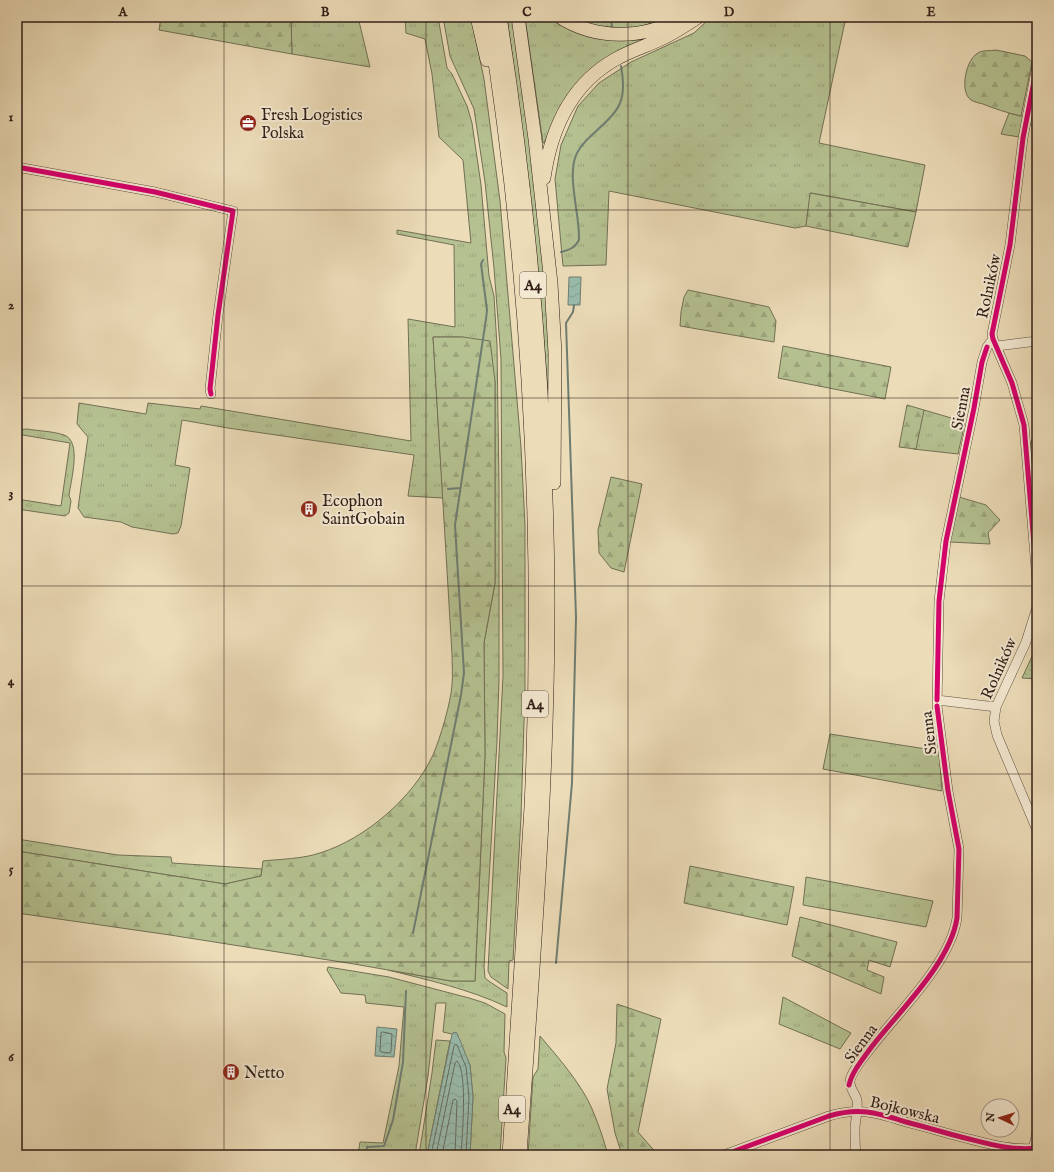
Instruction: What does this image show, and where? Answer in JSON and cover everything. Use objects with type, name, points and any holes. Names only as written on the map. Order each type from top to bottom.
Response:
[{"type":"highway","points":[[477,17],[512,186]]},
{"type":"highway","name":"A4","points":[[488,17],[512,186],[526,348],[532,443],[536,551],[534,751],[509,1155]]},
{"type":"highway","name":"A4","points":[[500,17],[517,136],[532,274],[542,402],[547,555],[547,701],[544,774],[520,1155]]},
{"type":"highway","points":[[518,17],[542,198],[551,283],[555,353],[554,514],[547,555]]},
{"type":"highway","points":[[560,17],[593,32],[621,34],[640,33],[658,27],[679,17]]},
{"type":"highway","points":[[542,198],[548,154],[557,125],[570,102],[584,84],[596,72],[615,60],[680,29],[698,17]]},
{"type":"street","name":"Rolników","points":[[1037,66],[1022,138],[1010,245],[992,328],[995,342],[1012,384],[1024,425],[1037,580]]},
{"type":"street","points":[[17,167],[155,192],[233,211],[218,315],[210,389],[211,394]]},
{"type":"street","points":[[995,342],[1037,341]]},
{"type":"street","name":"Sienna","points":[[856,1155],[855,1127],[857,1111],[856,1098],[850,1086],[851,1078],[860,1062],[930,975],[955,928],[957,918],[959,849],[948,791],[937,703],[938,601],[946,541],[974,408],[982,362],[987,347],[995,342]]},
{"type":"street","name":"Rolników","points":[[1037,607],[1026,642],[996,707],[994,721],[997,735],[1037,830]]},
{"type":"street","points":[[937,703],[996,707]]},
{"type":"street","name":"Bojkowska","points":[[724,1155],[829,1116],[843,1112],[857,1111],[881,1114],[996,1146],[1034,1151]]},
{"type":"street","points":[[1034,1151],[1037,1133]]},
{"type":"green space","points":[[161,17],[291,17],[292,54],[159,30]]},
{"type":"green space","points":[[291,17],[358,17],[370,67],[292,54]]},
{"type":"green space","points":[[405,17],[438,17],[447,68],[452,74],[467,106],[472,123],[481,185],[489,276],[494,296],[497,346],[499,486],[499,679],[497,741],[484,967],[485,978],[507,993],[507,1007],[463,990],[388,970],[451,981],[475,981],[485,755],[484,643],[495,583],[495,381],[463,337],[433,337],[443,498],[408,496],[414,455],[182,420],[175,465],[190,468],[181,526],[178,533],[173,534],[132,527],[121,522],[84,517],[78,508],[88,437],[77,424],[79,403],[146,414],[148,403],[200,409],[201,406],[411,441],[408,319],[455,327],[454,245],[397,234],[397,230],[471,243],[463,160],[439,137],[432,74],[425,39],[406,33]]},
{"type":"green space","points":[[443,17],[471,17],[484,79],[500,201],[521,447],[525,525],[525,691],[521,817],[513,960],[509,961],[508,989],[491,977],[488,971],[503,676],[501,359],[494,268],[485,182],[474,109],[450,56]]},
{"type":"green space","points":[[507,17],[513,17],[541,224],[551,373],[548,403],[532,210]]},
{"type":"green space","points":[[525,17],[552,17],[560,22],[595,36],[690,17],[644,40],[558,111],[543,143]]},
{"type":"green space","points":[[572,17],[672,17],[627,31],[587,25]]},
{"type":"green space","points":[[711,17],[846,17],[819,143],[925,165],[916,212],[811,193],[806,226],[795,228],[609,191],[606,265],[563,266],[555,179],[561,145],[578,106],[599,83],[631,62],[694,33]]},
{"type":"green space","points":[[996,50],[1025,56],[1032,62],[1021,116],[971,100],[967,96],[965,83],[967,68],[970,62],[974,56],[980,52]]},
{"type":"green space","points":[[1037,81],[1037,125],[1022,125],[1019,137],[1001,134],[1009,113],[1029,118]]},
{"type":"green space","points":[[810,193],[916,212],[908,247],[806,226]]},
{"type":"green space","points":[[688,290],[769,307],[776,321],[774,342],[680,326],[684,297]]},
{"type":"green space","points":[[433,337],[463,337],[490,341],[495,381],[495,583],[484,643],[485,755],[475,981],[451,981],[170,935],[17,913],[17,851],[225,884],[261,876],[263,861],[299,858],[313,855],[337,847],[354,838],[386,815],[413,786],[424,771],[433,755],[442,730],[451,692],[452,681],[452,654]]},
{"type":"green space","points":[[783,346],[891,367],[885,399],[778,378]]},
{"type":"green space","points":[[907,405],[924,410],[916,449],[899,447]]},
{"type":"green space","points":[[924,410],[965,422],[958,454],[913,449]]},
{"type":"green space","points":[[27,429],[64,435],[73,445],[74,462],[69,495],[71,501],[69,513],[65,516],[17,509],[17,499],[61,506],[70,443],[17,434],[17,430]]},
{"type":"green space","points":[[1037,440],[1037,477],[1034,475],[1030,446],[1031,441]]},
{"type":"green space","points":[[611,477],[642,484],[624,572],[611,568],[599,553],[598,530]]},
{"type":"green space","points":[[959,497],[986,505],[1000,520],[988,533],[990,544],[950,542]]},
{"type":"green space","points":[[1035,650],[1037,650],[1037,679],[1022,678]]},
{"type":"green space","points":[[830,734],[939,751],[942,791],[823,769]]},
{"type":"green space","points":[[17,839],[118,855],[171,857],[172,863],[262,869],[261,876],[225,884],[17,851]]},
{"type":"green space","points":[[690,866],[794,887],[787,925],[684,903]]},
{"type":"green space","points":[[806,877],[933,901],[926,927],[803,905]]},
{"type":"green space","points":[[800,917],[897,942],[890,967],[869,960],[867,970],[884,977],[881,994],[792,956]]},
{"type":"green space","points":[[328,967],[389,977],[469,998],[485,1003],[505,1014],[504,1052],[506,1058],[500,1155],[470,1155],[473,1097],[470,1065],[454,1032],[452,1034],[443,1032],[446,1003],[436,1003],[428,1076],[415,1155],[358,1155],[360,1142],[383,1143],[399,1066],[404,1007],[366,1003],[365,995],[341,993],[327,970]]},
{"type":"green space","points":[[783,997],[851,1033],[840,1049],[779,1024]]},
{"type":"green space","points":[[617,1004],[661,1019],[638,1132],[658,1155],[622,1155],[615,1133],[607,1089],[616,1043]]},
{"type":"green space","points":[[540,1036],[558,1057],[585,1095],[592,1108],[608,1155],[528,1155],[533,1077],[538,1069]]},
{"type":"green space","points":[[436,1040],[450,1041],[427,1155],[419,1155],[432,1073]]},
{"type":"water","points":[[569,277],[581,277],[580,305],[568,305]]},
{"type":"water","points":[[377,1027],[397,1029],[394,1057],[375,1056]]},
{"type":"water","points":[[454,1032],[457,1033],[470,1065],[473,1097],[470,1155],[427,1155],[452,1034]]},
{"type":"waterway","points":[[610,17],[612,26]]},
{"type":"waterway","points":[[561,252],[572,248],[579,240],[573,188],[573,167],[575,158],[582,145],[609,119],[619,105],[622,98],[623,89],[621,66]]},
{"type":"waterway","points":[[413,933],[461,695],[464,673],[455,525],[487,310],[481,264],[483,260]]},
{"type":"waterway","points":[[556,963],[572,783],[576,617],[566,323],[573,312],[574,305]]},
{"type":"waterway","points":[[448,489],[460,488]]},
{"type":"waterway","points":[[366,1155],[367,1147],[384,1146],[393,1120],[403,1062],[406,991]]},
{"type":"cycle path","points":[[1037,66],[1023,138],[1010,245],[992,334],[1012,383],[1024,425],[1037,580]]},
{"type":"cycle path","points":[[17,167],[155,192],[233,211],[218,315],[210,389],[211,394]]},
{"type":"cycle path","points":[[937,700],[939,601],[946,541],[974,408],[982,362],[987,347]]},
{"type":"cycle path","points":[[849,1085],[850,1080],[864,1057],[934,970],[952,935],[957,918],[959,849],[948,791],[937,706]]},
{"type":"cycle path","points":[[724,1155],[829,1116],[850,1112],[868,1112],[886,1116],[992,1145],[1019,1149],[1037,1148]]},
{"type":"place","name":"Fresh Logistics Polska","points":[[248,123]]},
{"type":"place","name":"Ecophon SaintGobain","points":[[309,509]]},
{"type":"place","name":"Netto","points":[[231,1072]]}]
